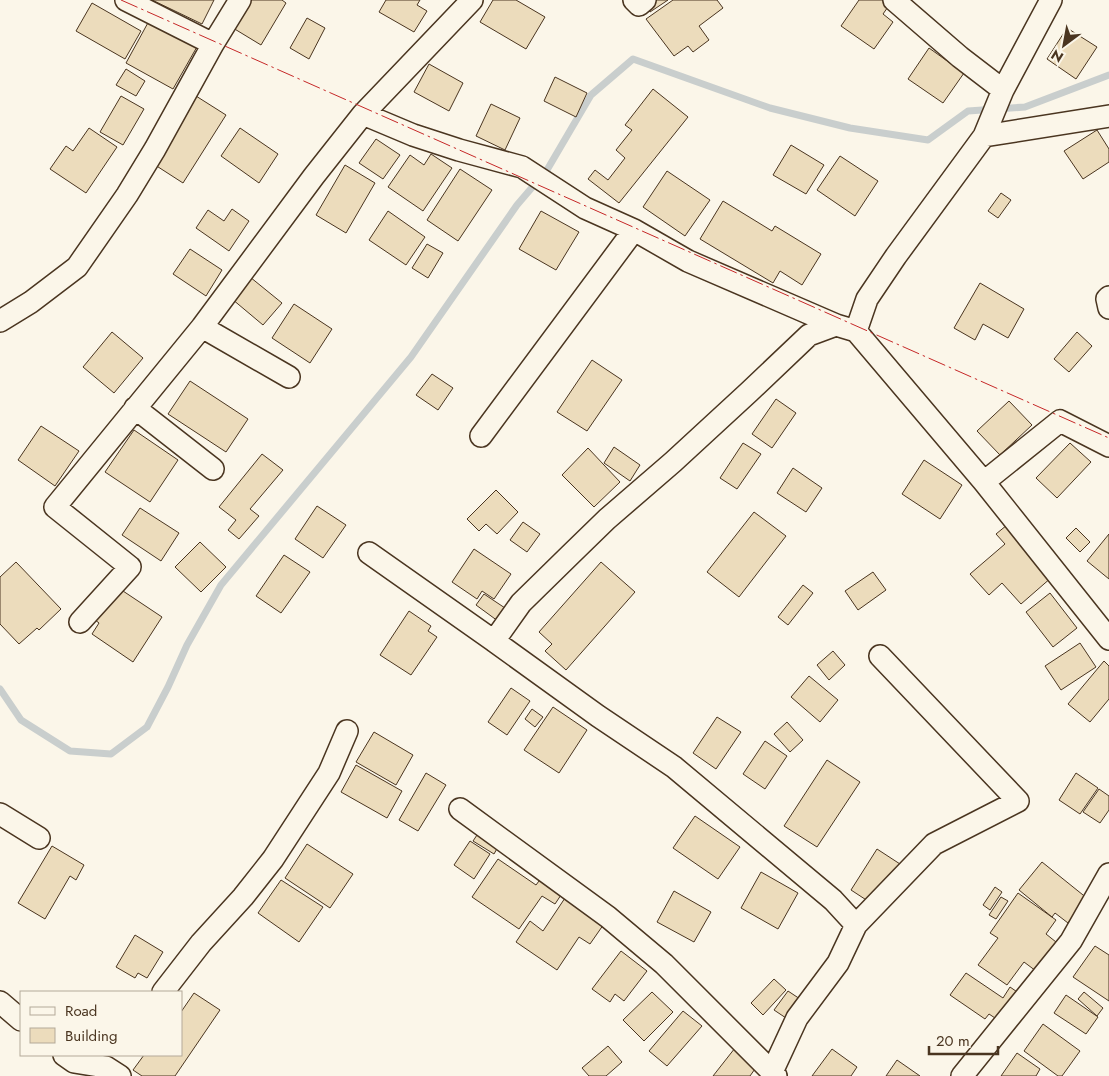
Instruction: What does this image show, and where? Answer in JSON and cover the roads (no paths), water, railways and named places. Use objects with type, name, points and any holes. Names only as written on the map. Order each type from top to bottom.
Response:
[{"type":"street","points":[[126,0],[213,44]]},
{"type":"street","points":[[0,321],[31,302],[77,267],[127,195],[240,0]]},
{"type":"street","points":[[80,622],[130,567],[55,507],[202,327],[314,176],[363,114],[472,0]]},
{"type":"street","points":[[634,0],[639,5],[645,0]]},
{"type":"street","points":[[894,0],[960,58],[994,111]]},
{"type":"street","points":[[856,331],[867,299],[994,111],[1051,0]]},
{"type":"street","points":[[994,111],[1109,116]]},
{"type":"street","points":[[363,114],[441,144],[522,167],[585,208],[634,230],[688,261],[836,326],[856,331],[984,482],[1109,639]]},
{"type":"street","points":[[480,436],[634,230]]},
{"type":"street","points":[[1109,297],[1107,300],[1109,308]]},
{"type":"street","points":[[494,641],[521,602],[607,519],[673,462],[809,335],[836,326]]},
{"type":"street","points":[[202,327],[289,377]]},
{"type":"street","points":[[135,408],[213,469]]},
{"type":"street","points":[[984,482],[1060,421],[1109,446]]},
{"type":"street","points":[[369,553],[598,716],[674,766],[833,900],[856,925]]},
{"type":"street","points":[[460,809],[608,917],[664,964],[774,1074],[796,1018],[838,963],[856,925],[934,844],[1018,801],[880,656]]},
{"type":"street","points":[[164,991],[201,943],[273,859],[329,772],[346,732]]},
{"type":"street","points":[[0,814],[39,838]]},
{"type":"street","points":[[962,1076],[1071,941],[1109,874]]},
{"type":"street","points":[[0,1002],[20,1019]]},
{"type":"street","points":[[65,1056],[74,1062],[114,1066]]},
{"type":"waterway","points":[[0,689],[21,720],[70,751],[111,754],[147,727],[187,645],[221,585],[411,357],[517,205],[547,170],[591,95],[633,59],[770,108],[850,128],[928,140],[968,111],[1025,107],[1109,75]]}]
